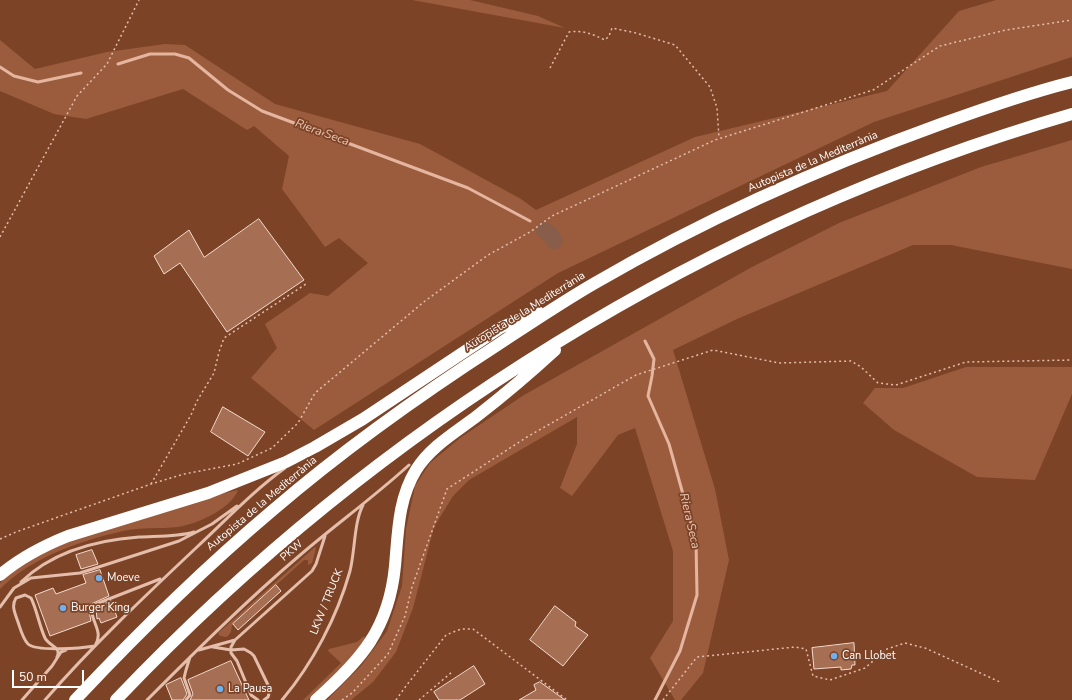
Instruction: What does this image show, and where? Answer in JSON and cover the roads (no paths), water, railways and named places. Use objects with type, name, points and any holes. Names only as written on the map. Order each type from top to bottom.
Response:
[{"type":"highway","name":"Autopista de la Mediterrània","points":[[75,700],[139,633],[184,589],[272,510],[308,480],[441,381],[566,300],[673,240],[787,185],[852,157],[917,132],[984,108],[1072,82]]},
{"type":"highway","points":[[116,700],[238,581],[290,535],[402,446],[518,366],[654,286],[717,253],[810,210],[962,149],[1072,114]]},
{"type":"highway","points":[[0,575],[20,560],[52,542],[208,493],[286,462],[315,448],[363,419],[500,328],[566,300]]},
{"type":"highway","points":[[316,700],[364,651],[377,631],[389,599],[394,577],[398,528],[402,504],[405,493],[416,470],[423,460],[441,443],[523,379],[579,329]]},
{"type":"highway","points":[[409,465],[472,412],[523,379]]},
{"type":"lane","points":[[45,700],[96,646],[165,577],[247,499],[267,481],[315,448]]},
{"type":"lane","name":"PKW","points":[[147,700],[251,598],[409,465]]},
{"type":"lane","points":[[14,588],[31,578],[80,573],[179,541],[212,524],[247,499]]},
{"type":"lane","name":"LKW / TRUCK","points":[[282,700],[307,665],[319,645],[334,613],[350,570],[359,514],[366,502]]},
{"type":"lane","points":[[0,607],[14,588],[29,574],[50,560],[65,553],[101,542],[181,534],[201,530]]},
{"type":"lane","points":[[258,700],[251,695],[231,650],[232,643],[312,571],[316,564],[323,540],[328,533]]},
{"type":"lane","points":[[96,646],[99,637],[92,613],[93,606],[165,577]]},
{"type":"lane","points":[[57,657],[59,652],[57,649],[47,640],[30,598],[25,595],[16,598],[13,604],[14,611],[27,643],[36,648],[57,649],[96,646]]},
{"type":"lane","points":[[197,650],[235,640]]},
{"type":"lane","points":[[210,647],[231,650],[244,649],[254,656],[270,690],[268,697],[264,700]]},
{"type":"lane","points":[[22,700],[52,666],[61,652],[68,649]]},
{"type":"lane","name":"PKW","points":[[186,700],[190,695],[184,674],[191,656]]},
{"type":"waterway","name":"Riera Seca","points":[[118,64],[150,54],[175,54],[189,58],[228,90],[262,111],[468,188],[530,221]]},
{"type":"waterway","name":"Riera Seca","points":[[0,67],[14,76],[38,82],[81,73]]},
{"type":"waterway","name":"Riera Seca","points":[[544,230],[551,235],[554,241]]},
{"type":"waterway","name":"Riera Seca","points":[[645,341],[654,359],[648,396],[669,444],[696,541],[697,595],[680,651],[655,700]]},
{"type":"place","name":"Moeve","points":[[99,578]]},
{"type":"place","name":"Burger King","points":[[63,608]]},
{"type":"place","name":"Can Llobet","points":[[834,656]]},
{"type":"place","name":"La Pausa","points":[[220,689]]}]
